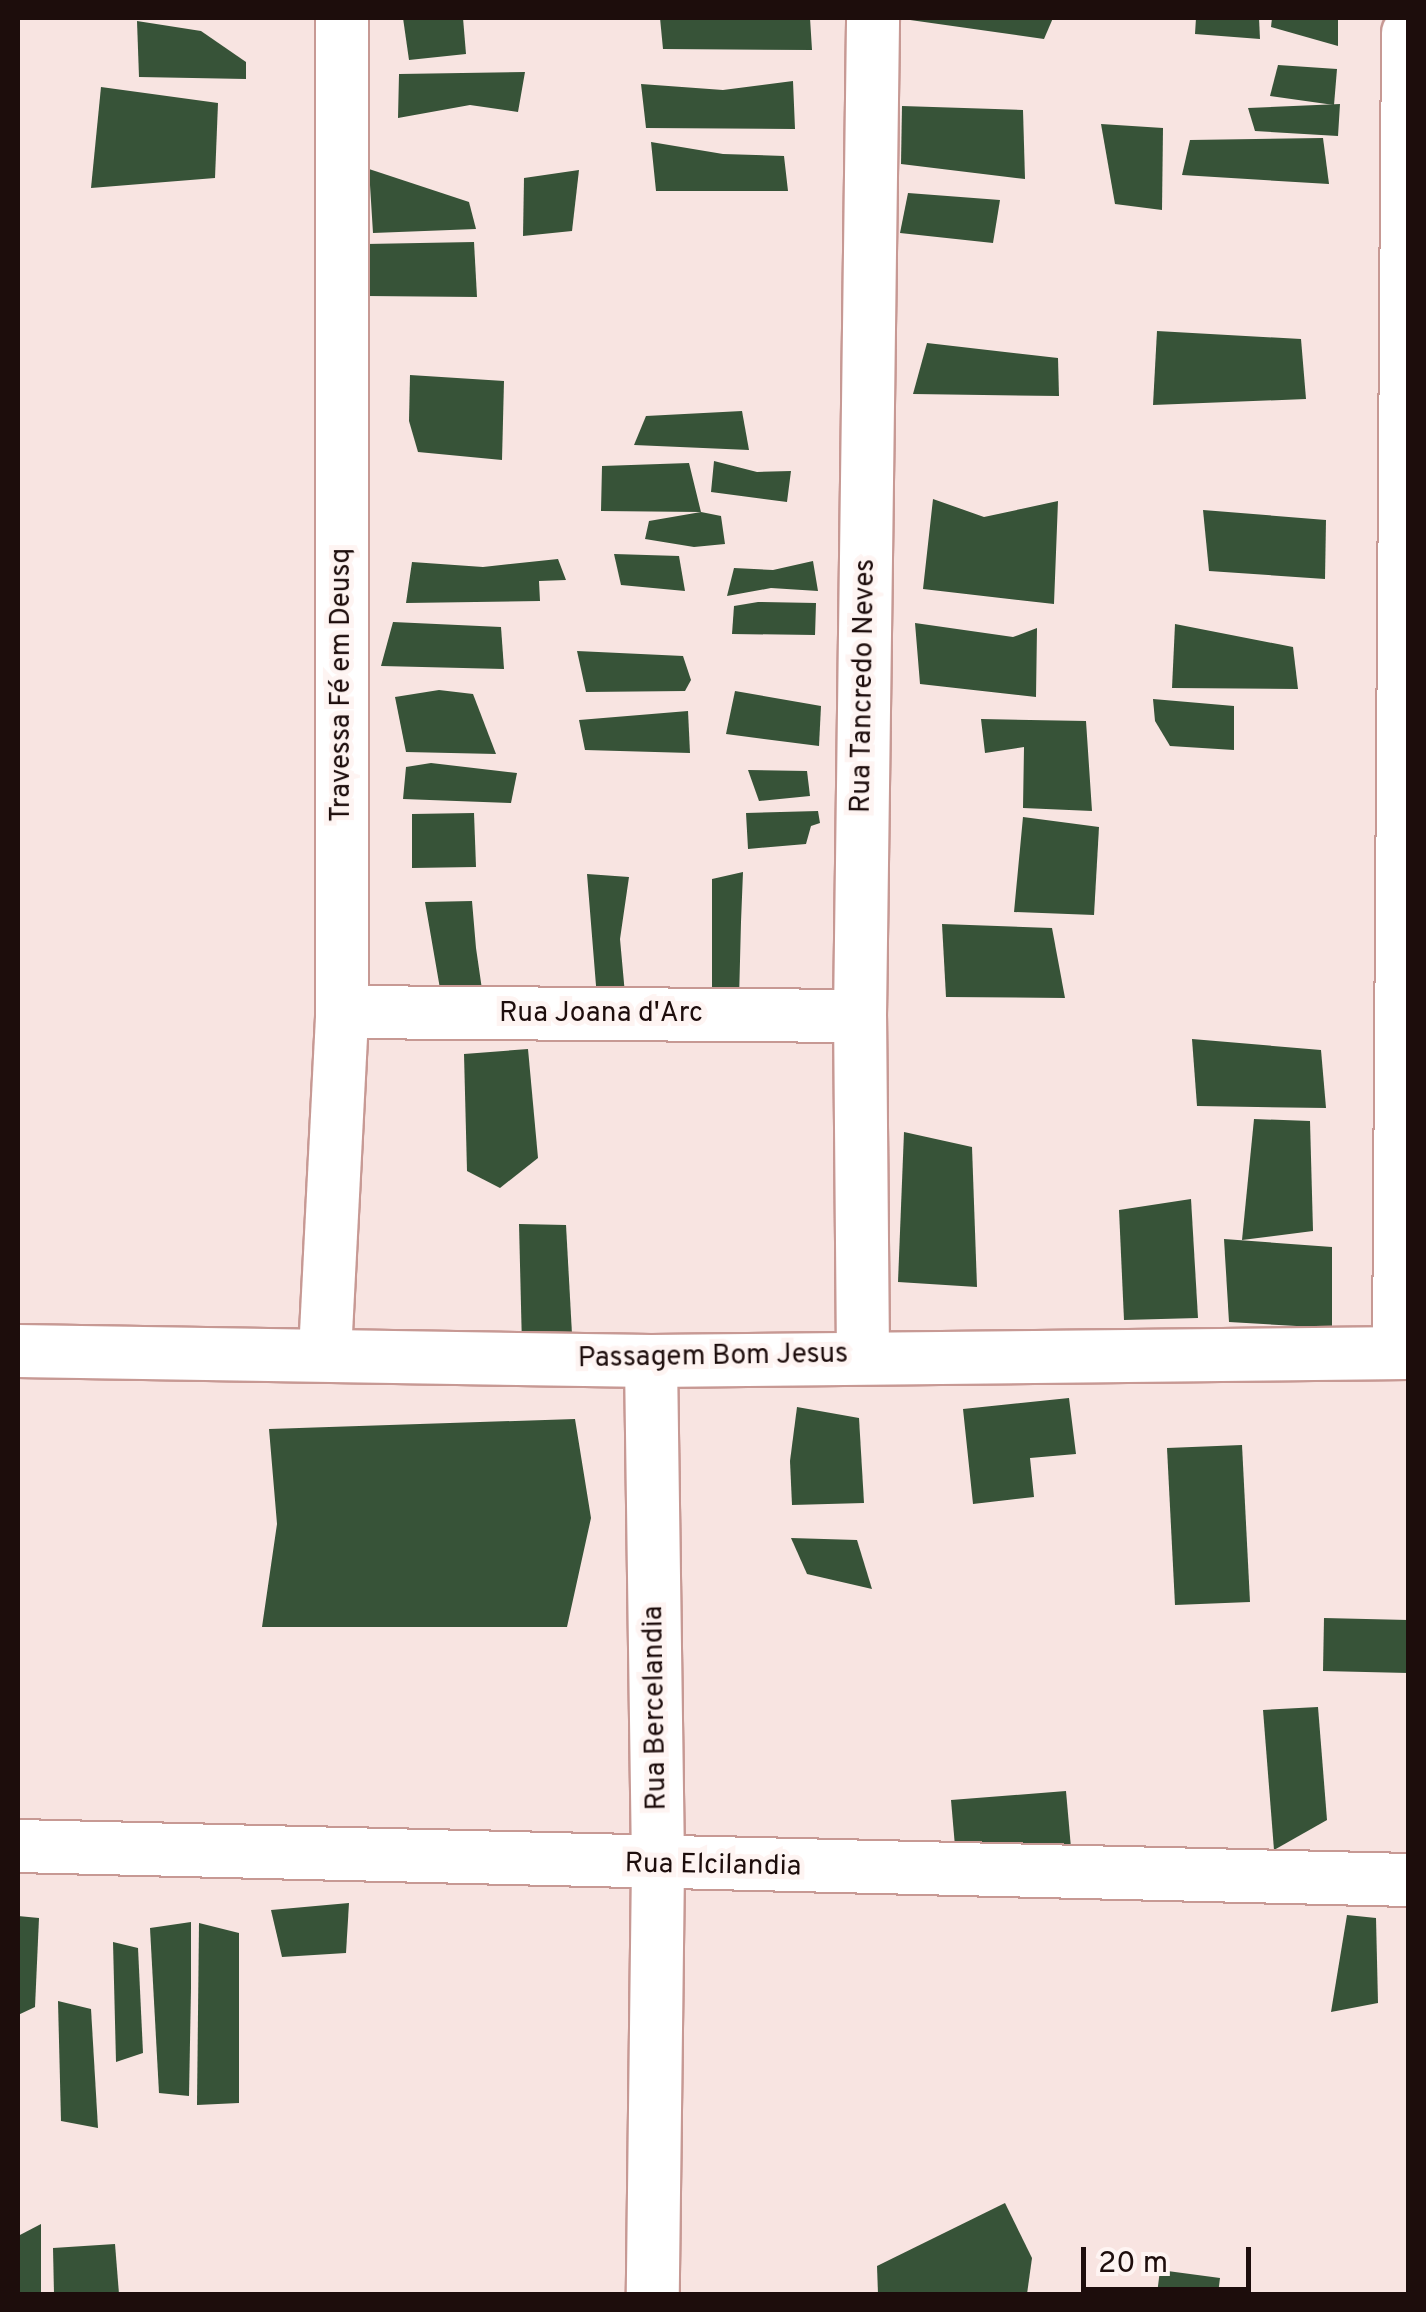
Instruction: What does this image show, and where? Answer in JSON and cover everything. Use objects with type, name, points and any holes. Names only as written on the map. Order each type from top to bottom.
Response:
[{"type":"street","name":"Travessa Fé em Deusq","points":[[326,1353],[342,1012],[342,18]]},
{"type":"street","name":"Rua Tancredo Neves","points":[[863,1356],[860,1016],[873,18]]},
{"type":"street","points":[[1404,1353],[1408,33]]},
{"type":"street","name":"Rua Joana d'Arc","points":[[342,1012],[860,1016]]},
{"type":"street","name":"Passagem Bom Jesus","points":[[18,1351],[652,1360],[1404,1353]]},
{"type":"street","name":"Rua Bercelandia","points":[[652,1360],[658,1865],[652,2294]]},
{"type":"street","name":"Rua Elcilandia","points":[[18,1846],[658,1865],[1408,1880]]},
{"type":"building","points":[[403,18],[463,18],[466,54],[409,60]]},
{"type":"building","points":[[660,18],[810,18],[812,50],[663,49]]},
{"type":"building","points":[[896,18],[1053,18],[1044,39]]},
{"type":"building","points":[[1196,18],[1259,18],[1260,39],[1195,34]]},
{"type":"building","points":[[1272,18],[1338,18],[1338,46],[1271,27]]},
{"type":"building","points":[[137,21],[201,31],[246,62],[246,79],[139,77]]},
{"type":"building","points":[[1278,65],[1337,69],[1334,105],[1270,96]]},
{"type":"building","points":[[525,72],[518,112],[470,105],[398,118],[399,74]]},
{"type":"building","points":[[793,81],[795,129],[646,128],[641,84],[723,90]]},
{"type":"building","points":[[101,87],[218,103],[215,178],[91,188]]},
{"type":"building","points":[[1340,104],[1338,136],[1255,131],[1248,108]]},
{"type":"building","points":[[902,106],[1023,110],[1025,179],[901,164]]},
{"type":"building","points":[[1101,124],[1163,128],[1162,210],[1115,204]]},
{"type":"building","points":[[1323,138],[1329,184],[1182,175],[1190,140]]},
{"type":"building","points":[[651,142],[723,154],[784,156],[788,191],[656,191]]},
{"type":"building","points":[[369,169],[469,202],[476,229],[373,233]]},
{"type":"building","points":[[579,170],[572,231],[523,236],[524,178]]},
{"type":"building","points":[[908,193],[1000,200],[993,243],[900,233]]},
{"type":"building","points":[[474,242],[477,297],[367,296],[366,244]]},
{"type":"building","points":[[1157,331],[1301,339],[1306,399],[1153,405]]},
{"type":"building","points":[[927,343],[1058,358],[1059,396],[913,394]]},
{"type":"building","points":[[410,375],[504,381],[502,460],[418,452],[409,421]]},
{"type":"building","points":[[742,411],[749,450],[634,445],[646,416]]},
{"type":"building","points":[[714,461],[757,472],[791,471],[787,502],[711,492]]},
{"type":"building","points":[[689,463],[701,512],[601,511],[602,466]]},
{"type":"building","points":[[933,499],[984,517],[1058,501],[1054,604],[923,589]]},
{"type":"building","points":[[1203,510],[1326,520],[1325,579],[1209,571]]},
{"type":"building","points":[[701,512],[721,516],[725,544],[694,547],[645,539],[649,521]]},
{"type":"building","points":[[614,554],[679,556],[685,591],[621,585]]},
{"type":"building","points":[[558,559],[566,580],[539,581],[540,601],[406,603],[412,562],[483,567]]},
{"type":"building","points":[[813,561],[818,591],[771,588],[727,596],[734,568],[773,570]]},
{"type":"building","points":[[758,602],[816,603],[815,635],[732,634],[734,606]]},
{"type":"building","points":[[393,622],[501,627],[504,669],[381,666]]},
{"type":"building","points":[[915,623],[1013,637],[1037,628],[1036,697],[920,684]]},
{"type":"building","points":[[1175,624],[1293,647],[1298,689],[1172,688]]},
{"type":"building","points":[[577,651],[683,656],[691,680],[685,691],[586,692]]},
{"type":"building","points":[[439,690],[473,694],[496,754],[406,752],[395,697]]},
{"type":"building","points":[[735,691],[821,706],[819,746],[726,734]]},
{"type":"building","points":[[1153,699],[1234,706],[1234,750],[1170,746],[1155,721]]},
{"type":"building","points":[[688,711],[690,753],[585,750],[579,720]]},
{"type":"building","points":[[981,719],[1086,721],[1092,811],[1023,808],[1024,747],[985,753]]},
{"type":"building","points":[[431,763],[517,773],[511,803],[403,799],[406,767]]},
{"type":"building","points":[[748,770],[807,771],[810,796],[759,801]]},
{"type":"building","points":[[818,811],[820,823],[811,826],[806,844],[748,849],[746,813]]},
{"type":"building","points":[[474,813],[476,867],[412,868],[412,814]]},
{"type":"building","points":[[1023,817],[1099,827],[1094,915],[1014,912]]},
{"type":"building","points":[[743,872],[739,1000],[712,992],[712,879]]},
{"type":"building","points":[[587,874],[629,877],[620,939],[625,994],[597,998]]},
{"type":"building","points":[[472,901],[485,1010],[443,1006],[425,902]]},
{"type":"building","points":[[942,924],[1052,928],[1065,998],[946,997]]},
{"type":"building","points":[[1192,1039],[1321,1050],[1326,1108],[1197,1106]]},
{"type":"building","points":[[528,1049],[538,1158],[500,1188],[467,1171],[464,1054]]},
{"type":"building","points":[[1254,1119],[1310,1121],[1313,1231],[1242,1240]]},
{"type":"building","points":[[904,1132],[972,1147],[977,1287],[898,1282]]},
{"type":"building","points":[[1191,1199],[1198,1318],[1124,1320],[1119,1210]]},
{"type":"building","points":[[519,1224],[566,1225],[572,1334],[522,1346]]},
{"type":"building","points":[[1224,1239],[1332,1247],[1332,1328],[1229,1322]]},
{"type":"building","points":[[1069,1398],[1076,1454],[1030,1458],[1034,1497],[973,1504],[963,1409]]},
{"type":"building","points":[[797,1407],[859,1418],[864,1503],[792,1505],[790,1461]]},
{"type":"building","points":[[575,1419],[591,1518],[567,1627],[262,1627],[277,1524],[269,1429]]},
{"type":"building","points":[[1242,1445],[1250,1602],[1175,1605],[1167,1448]]},
{"type":"building","points":[[791,1538],[857,1540],[872,1589],[807,1574]]},
{"type":"building","points":[[1324,1618],[1408,1620],[1408,1673],[1323,1671]]},
{"type":"building","points":[[1318,1707],[1327,1820],[1274,1850],[1263,1710]]},
{"type":"building","points":[[1066,1791],[1071,1848],[956,1858],[951,1800]]},
{"type":"building","points":[[349,1903],[346,1953],[282,1957],[271,1910]]},
{"type":"building","points":[[1347,1915],[1376,1918],[1378,2003],[1331,2012]]},
{"type":"building","points":[[18,1916],[39,1918],[35,2007],[18,2015]]},
{"type":"building","points":[[191,1922],[189,2096],[159,2093],[150,1928]]},
{"type":"building","points":[[199,1923],[239,1933],[239,2103],[197,2105]]},
{"type":"building","points":[[113,1942],[138,1948],[143,2053],[116,2062]]},
{"type":"building","points":[[58,2001],[91,2009],[98,2128],[61,2121]]},
{"type":"building","points":[[1005,2203],[1032,2258],[1027,2294],[878,2294],[877,2266]]},
{"type":"building","points":[[41,2224],[41,2294],[18,2294],[18,2236]]},
{"type":"building","points":[[115,2244],[119,2294],[54,2294],[53,2248]]},
{"type":"building","points":[[1160,2270],[1220,2278],[1218,2294],[1157,2294]]}]
